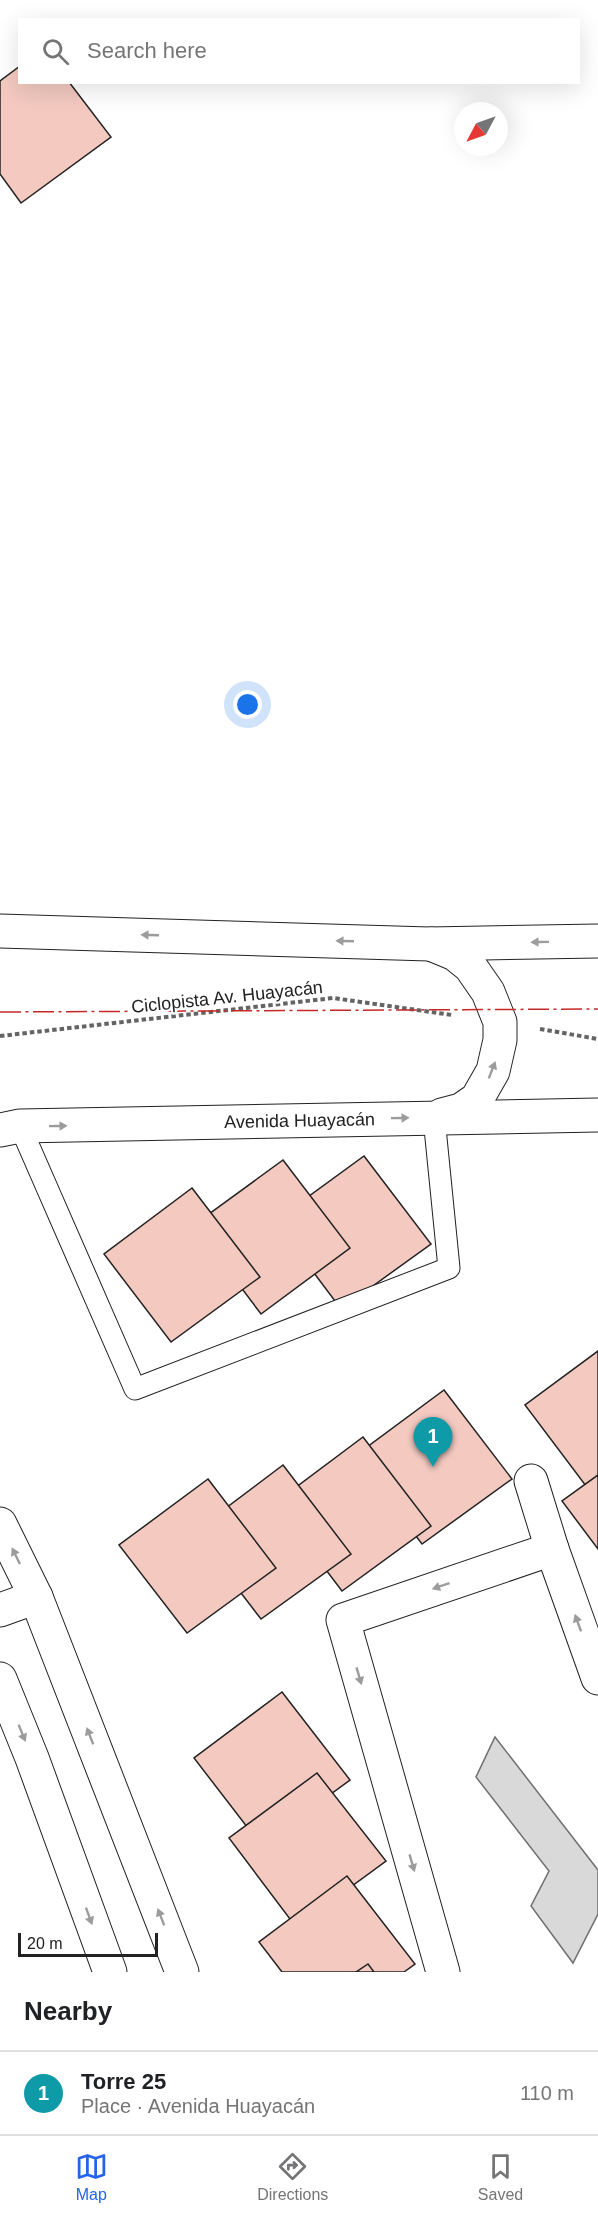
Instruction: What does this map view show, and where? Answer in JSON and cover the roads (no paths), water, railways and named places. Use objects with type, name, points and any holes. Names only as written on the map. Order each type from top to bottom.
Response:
[{"type":"street","points":[[0,930],[429,944],[598,941]]},
{"type":"street","points":[[429,944],[455,954],[470,966],[488,992],[500,1022],[500,1040],[493,1071],[477,1099],[461,1110],[434,1118]]},
{"type":"street","name":"Avenida Huayacán","points":[[10,1128],[598,1115]]},
{"type":"street","points":[[531,1480],[552,1549],[598,1678]]},
{"type":"street","points":[[0,1524],[36,1597],[182,1972]]},
{"type":"street","points":[[443,1972],[343,1620],[552,1549]]},
{"type":"street","points":[[0,1610],[36,1597]]},
{"type":"street","points":[[0,1679],[32,1758],[110,1972]]},
{"type":"lane","points":[[10,1128],[135,1389],[449,1268],[434,1118]]},
{"type":"place","name":"Torre 25","points":[[433,1467]]}]
